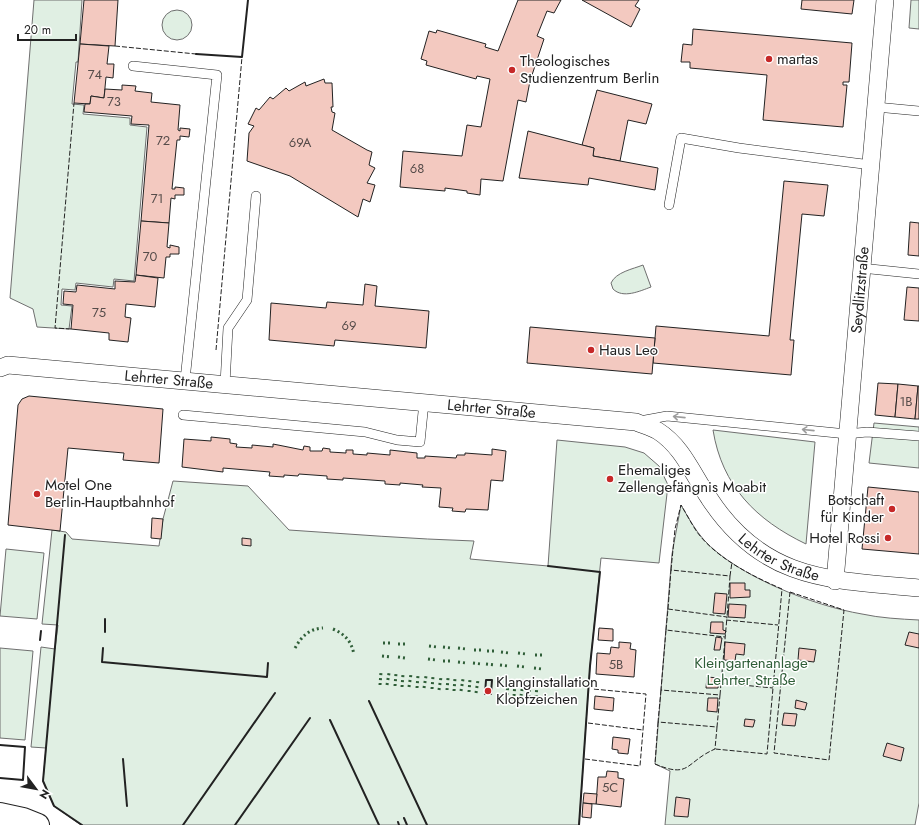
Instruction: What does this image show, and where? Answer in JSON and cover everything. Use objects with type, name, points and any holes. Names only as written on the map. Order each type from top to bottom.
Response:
[{"type":"main road","points":[[0,814],[22,819],[38,825]]},
{"type":"street","name":"Seydlitzstraße","points":[[835,581],[885,0]]},
{"type":"street","name":"Lehrter Straße","points":[[0,368],[8,365],[185,380],[636,422],[658,431],[678,448],[714,505],[728,524],[748,543],[788,567],[835,581],[919,588]]},
{"type":"lane","points":[[134,66],[217,75],[185,380]]},
{"type":"lane","points":[[876,108],[919,111]]},
{"type":"lane","points":[[669,205],[681,138],[738,148],[871,165]]},
{"type":"lane","points":[[225,384],[228,328],[247,300],[256,196]]},
{"type":"lane","points":[[861,268],[919,274]]},
{"type":"lane","points":[[183,415],[365,432],[397,440],[420,442],[424,402]]},
{"type":"lane","points":[[636,422],[667,416],[847,434],[867,432],[919,436]]},
{"type":"green space","points":[[34,0],[82,0],[78,62],[76,62],[72,104],[84,105],[83,114],[130,118],[130,125],[147,127],[134,281],[114,279],[113,287],[76,283],[75,290],[62,289],[61,305],[72,306],[69,329],[37,327],[33,309],[10,298]]},
{"type":"green space","points":[[911,0],[919,0],[919,29],[909,28]]},
{"type":"green space","points":[[177,10],[183,11],[191,19],[191,31],[183,39],[177,40],[171,39],[163,31],[162,25],[163,19],[171,11]]},
{"type":"green space","points":[[643,265],[651,287],[627,294],[617,292],[613,289],[611,283],[613,279],[625,271]]},
{"type":"green space","points":[[874,423],[919,427],[919,468],[869,463]]},
{"type":"green space","points":[[713,430],[815,442],[806,544],[788,535],[772,524],[744,499],[724,468]]},
{"type":"green space","points":[[557,440],[625,447],[644,453],[659,466],[668,485],[659,563],[601,558],[590,666],[579,825],[81,825],[54,806],[43,781],[46,748],[31,747],[41,647],[55,649],[58,625],[42,624],[52,530],[66,532],[72,539],[159,546],[163,519],[173,481],[248,486],[289,530],[474,541],[470,559],[548,566]]},
{"type":"green space","name":"Kleingartenanlage Lehrter Straße","points":[[681,505],[704,540],[718,553],[736,566],[777,588],[800,597],[843,610],[897,619],[919,620],[919,803],[915,825],[665,825],[670,771],[655,764],[672,554]]},
{"type":"green space","points":[[6,549],[44,553],[37,619],[0,616]]},
{"type":"green space","points":[[0,648],[33,651],[25,740],[0,738]]},
{"type":"building","points":[[84,0],[118,0],[115,46],[80,44]]},
{"type":"building","points":[[518,0],[561,0],[554,13],[547,11],[537,36],[544,39],[530,81],[526,102],[518,100],[503,181],[481,179],[480,195],[467,193],[467,191],[445,188],[445,191],[400,187],[403,151],[462,156],[467,125],[481,127],[490,79],[477,76],[476,79],[426,65],[427,61],[421,59],[429,31],[436,33],[437,30],[486,44],[485,47],[498,51]]},
{"type":"building","points":[[582,0],[639,0],[635,6],[640,9],[631,27]]},
{"type":"building","points":[[802,0],[854,0],[852,14],[801,9]]},
{"type":"building","points":[[693,29],[852,43],[849,82],[843,82],[843,85],[847,85],[843,127],[763,120],[767,75],[690,68],[690,62],[681,62],[683,44],[692,45]]},
{"type":"building","points":[[80,44],[109,46],[107,64],[114,64],[113,78],[106,77],[104,98],[91,96],[90,104],[74,103]]},
{"type":"building","points":[[324,79],[325,83],[332,83],[333,107],[331,107],[332,112],[335,113],[332,130],[372,152],[369,165],[375,168],[367,183],[375,185],[370,202],[363,199],[358,217],[290,176],[247,161],[249,133],[254,126],[248,124],[256,108],[259,110],[270,97],[273,99],[286,88],[289,91],[305,82],[306,86]]},
{"type":"building","points":[[122,85],[136,86],[135,91],[152,93],[151,102],[180,105],[178,130],[180,131],[180,128],[190,129],[189,137],[180,136],[180,140],[177,140],[172,189],[175,189],[175,187],[184,188],[184,195],[175,195],[175,199],[171,198],[169,223],[141,221],[149,125],[131,124],[132,116],[84,112],[85,104],[90,104],[91,96],[104,98],[105,89],[122,90]]},
{"type":"building","points":[[597,90],[652,104],[646,124],[628,120],[620,161],[593,156],[594,148],[582,145]]},
{"type":"building","points":[[528,131],[594,148],[593,156],[658,168],[655,190],[589,178],[588,185],[519,178]]},
{"type":"building","points":[[784,181],[828,185],[824,216],[802,214],[790,340],[794,340],[791,375],[653,363],[656,326],[769,336]]},
{"type":"building","points":[[141,221],[169,223],[167,247],[170,248],[170,245],[179,247],[179,254],[170,254],[170,257],[166,257],[164,278],[136,275]]},
{"type":"building","points":[[910,222],[919,223],[919,256],[908,255]]},
{"type":"building","points":[[136,275],[158,278],[155,307],[126,304],[125,317],[131,318],[128,342],[109,340],[109,333],[71,329],[73,305],[63,304],[64,291],[76,292],[77,285],[115,289],[115,281],[135,282]]},
{"type":"building","points":[[365,284],[377,286],[375,306],[429,311],[426,348],[335,340],[334,346],[269,340],[271,303],[326,308],[327,302],[363,305]]},
{"type":"building","points":[[907,287],[919,288],[919,321],[904,320]]},
{"type":"building","name":"Haus Leo","points":[[530,327],[655,338],[652,374],[527,363]]},
{"type":"building","points":[[878,383],[898,384],[895,417],[875,415]]},
{"type":"building","points":[[898,384],[918,386],[915,419],[895,417]]},
{"type":"building","points":[[918,386],[919,419],[915,419]]},
{"type":"building","name":"Motel One Berlin-Hauptbahnhof","points":[[29,396],[163,409],[159,463],[123,460],[124,453],[68,448],[60,531],[8,525],[18,405],[22,399]]},
{"type":"building","points":[[211,437],[230,439],[230,443],[237,444],[236,447],[252,448],[252,445],[273,447],[273,444],[303,450],[304,446],[310,447],[310,451],[322,451],[323,448],[330,449],[330,452],[346,453],[346,450],[353,450],[353,454],[367,455],[367,453],[390,455],[390,450],[417,453],[417,458],[425,458],[425,456],[456,458],[457,455],[465,455],[465,453],[492,455],[492,449],[506,451],[503,481],[491,480],[488,510],[466,509],[465,512],[452,511],[453,508],[439,507],[441,488],[422,487],[423,485],[400,483],[400,485],[385,484],[385,481],[343,478],[343,480],[327,479],[327,476],[299,474],[298,476],[284,475],[284,477],[269,476],[270,472],[223,468],[223,472],[182,467],[184,439],[211,441]]},
{"type":"building","name":"Botschaft für Kinder","points":[[868,487],[919,492],[919,554],[862,549]]},
{"type":"building","points":[[152,518],[163,519],[161,539],[151,538]]},
{"type":"building","points":[[242,538],[251,539],[251,546],[242,545]]},
{"type":"building","points":[[730,583],[745,583],[745,590],[750,590],[750,597],[730,598]]},
{"type":"building","points":[[715,593],[727,594],[725,614],[713,613]]},
{"type":"building","points":[[729,604],[746,605],[745,618],[728,617]]},
{"type":"building","points":[[711,622],[723,622],[723,630],[726,631],[725,634],[710,633]]},
{"type":"building","points":[[599,628],[613,629],[613,641],[598,640]]},
{"type":"building","points":[[909,632],[919,634],[919,648],[905,645]]},
{"type":"building","points":[[716,637],[722,638],[720,650],[714,650]]},
{"type":"building","points":[[619,642],[631,643],[630,649],[636,650],[634,677],[596,674],[597,653],[610,654],[611,647],[619,648]]},
{"type":"building","points":[[725,642],[745,644],[744,655],[736,654],[735,661],[724,660]]},
{"type":"building","points":[[799,648],[816,650],[814,662],[798,660]]},
{"type":"building","points":[[707,677],[719,678],[718,688],[706,688]]},
{"type":"building","points":[[595,696],[614,698],[613,711],[594,709]]},
{"type":"building","points":[[708,698],[718,698],[717,712],[707,711]]},
{"type":"building","points":[[796,700],[807,703],[805,710],[795,708]]},
{"type":"building","points":[[784,713],[797,714],[795,726],[782,725]]},
{"type":"building","points":[[745,719],[755,720],[753,727],[744,726]]},
{"type":"building","points":[[613,737],[630,739],[628,754],[618,753],[618,750],[612,749]]},
{"type":"building","points":[[887,743],[904,748],[901,761],[883,756]]},
{"type":"building","points":[[607,771],[618,772],[618,778],[624,779],[621,807],[596,804],[598,777],[606,777]]},
{"type":"building","points":[[584,793],[597,794],[596,804],[583,803]]},
{"type":"building","points":[[676,797],[690,799],[688,817],[674,816]]},
{"type":"building","points":[[583,803],[592,804],[591,818],[582,817]]},
{"type":"hedge","points":[[295,648],[306,634],[323,628]]},
{"type":"hedge","points":[[333,629],[341,633],[350,642],[354,655]]},
{"type":"hedge","points":[[383,643],[391,643]]},
{"type":"hedge","points":[[398,644],[406,644]]},
{"type":"hedge","points":[[429,646],[437,647]]},
{"type":"hedge","points":[[443,647],[451,648]]},
{"type":"hedge","points":[[458,648],[466,649]]},
{"type":"hedge","points":[[474,650],[482,650]]},
{"type":"hedge","points":[[487,651],[495,651]]},
{"type":"hedge","points":[[501,652],[509,653]]},
{"type":"hedge","points":[[518,653],[526,654]]},
{"type":"hedge","points":[[535,655],[543,655]]},
{"type":"hedge","points":[[382,656],[391,657]]},
{"type":"hedge","points":[[398,657],[405,658]]},
{"type":"hedge","points":[[428,659],[436,660]]},
{"type":"hedge","points":[[443,661],[450,661]]},
{"type":"hedge","points":[[458,662],[466,663]]},
{"type":"hedge","points":[[473,663],[481,664]]},
{"type":"hedge","points":[[486,664],[495,665]]},
{"type":"hedge","points":[[500,665],[508,666]]},
{"type":"hedge","points":[[517,666],[525,667]]},
{"type":"hedge","points":[[534,668],[542,669]]},
{"type":"hedge","points":[[380,685],[381,672]]},
{"type":"hedge","points":[[387,685],[389,673]]},
{"type":"hedge","points":[[395,686],[396,673]]},
{"type":"hedge","points":[[402,687],[403,674]]},
{"type":"hedge","points":[[409,687],[411,674]]},
{"type":"hedge","points":[[417,688],[418,675]]},
{"type":"hedge","points":[[424,688],[426,676]]},
{"type":"hedge","points":[[432,689],[433,676]]},
{"type":"hedge","points":[[439,690],[441,677]]},
{"type":"hedge","points":[[447,690],[448,678]]},
{"type":"hedge","points":[[454,691],[455,678]]},
{"type":"hedge","points":[[461,691],[463,679]]},
{"type":"hedge","points":[[469,692],[470,679]]},
{"type":"hedge","points":[[476,693],[478,680]]},
{"type":"hedge","points":[[507,695],[508,682]]},
{"type":"hedge","points":[[514,696],[515,683]]},
{"type":"hedge","points":[[521,696],[523,684]]},
{"type":"hedge","points":[[529,697],[530,684]]},
{"type":"hedge","points":[[536,697],[537,685]]},
{"type":"fence","points":[[115,46],[196,54]]},
{"type":"fence","points":[[216,350],[242,57]]},
{"type":"fence","points":[[71,329],[55,328],[74,103]]},
{"type":"fence","points":[[671,570],[675,529],[681,505],[697,532],[714,550],[747,572],[782,589],[767,754],[715,749]]},
{"type":"fence","points":[[730,576],[732,562]]},
{"type":"fence","points":[[668,609],[671,570],[730,576],[727,617]]},
{"type":"fence","points":[[790,592],[844,610],[829,760],[774,753],[790,592]]},
{"type":"fence","points":[[666,630],[668,609],[727,617],[720,695],[661,690],[666,630],[725,637]]},
{"type":"fence","points":[[726,620],[778,625]]},
{"type":"fence","points":[[721,683],[773,688]]},
{"type":"fence","points":[[585,759],[640,766],[646,694],[593,689]]},
{"type":"fence","points":[[661,690],[658,722],[717,727],[720,695]]},
{"type":"fence","points":[[658,722],[655,764],[675,770],[687,767],[705,754],[715,749],[717,727]]},
{"type":"fence","points":[[588,723],[643,730]]},
{"type":"wall","points":[[196,54],[242,57],[248,0]]},
{"type":"wall","points":[[65,535],[43,781],[54,806],[82,825]]},
{"type":"wall","points":[[548,566],[600,572],[590,666],[579,825]]},
{"type":"wall","points":[[105,619],[105,632]]},
{"type":"wall","points":[[40,640],[41,631]]},
{"type":"wall","points":[[103,648],[102,662],[267,677],[268,663]]},
{"type":"wall","points":[[486,680],[492,680],[491,694],[485,694],[486,680]]},
{"type":"wall","points":[[183,825],[275,693]]},
{"type":"wall","points":[[369,701],[427,825]]},
{"type":"wall","points":[[235,825],[310,718]]},
{"type":"wall","points":[[330,720],[379,825]]},
{"type":"wall","points":[[0,745],[25,747],[23,780],[0,778]]},
{"type":"wall","points":[[123,759],[127,806]]},
{"type":"wall","points":[[404,818],[407,825]]},
{"type":"place","name":"martas","points":[[769,59]]},
{"type":"place","name":"Theologisches Studienzentrum Berlin","points":[[512,70]]},
{"type":"place","name":"Haus Leo","points":[[591,350]]},
{"type":"place","name":"Ehemaliges Zellengefängnis Moabit","points":[[610,479]]},
{"type":"place","name":"Motel One Berlin-Hauptbahnhof","points":[[37,494]]},
{"type":"place","name":"Botschaft für Kinder","points":[[892,509]]},
{"type":"place","name":"Hotel Rossi","points":[[888,538]]},
{"type":"place","name":"Klanginstallation Klopfzeichen","points":[[488,691]]}]
